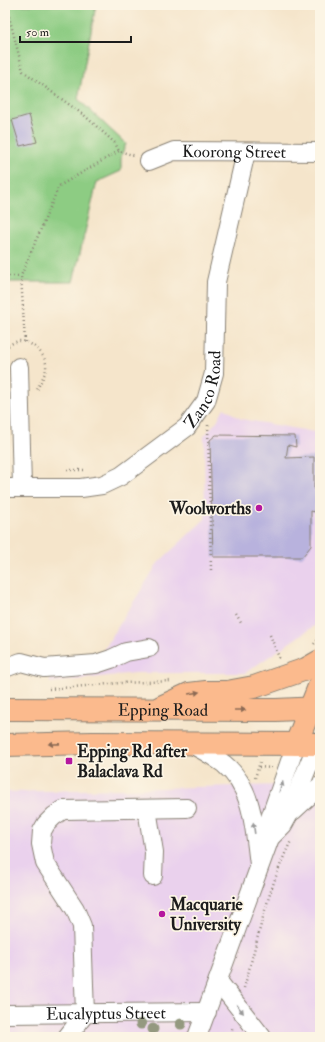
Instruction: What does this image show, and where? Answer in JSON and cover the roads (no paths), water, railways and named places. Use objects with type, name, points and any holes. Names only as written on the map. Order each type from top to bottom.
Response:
[{"type":"main road","points":[[158,709],[189,694],[227,692],[254,688],[306,669],[320,661]]},
{"type":"main road","points":[[313,742],[320,684]]},
{"type":"main road","name":"Epping Road","points":[[5,709],[268,710],[316,708]]},
{"type":"main road","name":"Epping Road","points":[[5,745],[313,742]]},
{"type":"street","name":"Koorong Street","points":[[149,161],[174,151],[320,152]]},
{"type":"street","name":"Zanco Road","points":[[13,488],[81,488],[102,485],[121,476],[187,427],[206,401],[214,373],[216,282],[246,152]]},
{"type":"street","points":[[13,488],[19,367]]},
{"type":"street","points":[[13,665],[44,668],[96,664],[111,659],[144,643]]},
{"type":"street","points":[[270,838],[283,825],[288,816],[313,742]]},
{"type":"street","points":[[197,1037],[270,838],[269,821],[313,742]]},
{"type":"street","points":[[189,743],[224,764],[234,774],[245,790],[251,808],[260,867]]},
{"type":"street","points":[[288,816],[320,786]]},
{"type":"street","points":[[67,1037],[85,1014],[82,926],[75,909],[45,863],[41,844],[42,831],[46,824],[54,816],[63,810],[187,808]]},
{"type":"street","points":[[147,809],[154,852],[153,876]]},
{"type":"street","points":[[218,981],[262,1037]]},
{"type":"street","name":"Eucalyptus Street","points":[[5,1014],[207,1012]]},
{"type":"place","name":"Woolworths","points":[[259,508]]},
{"type":"place","name":"Epping Rd after Balaclava Rd","points":[[69,761]]},
{"type":"place","name":"Macquarie University","points":[[162,914]]}]
